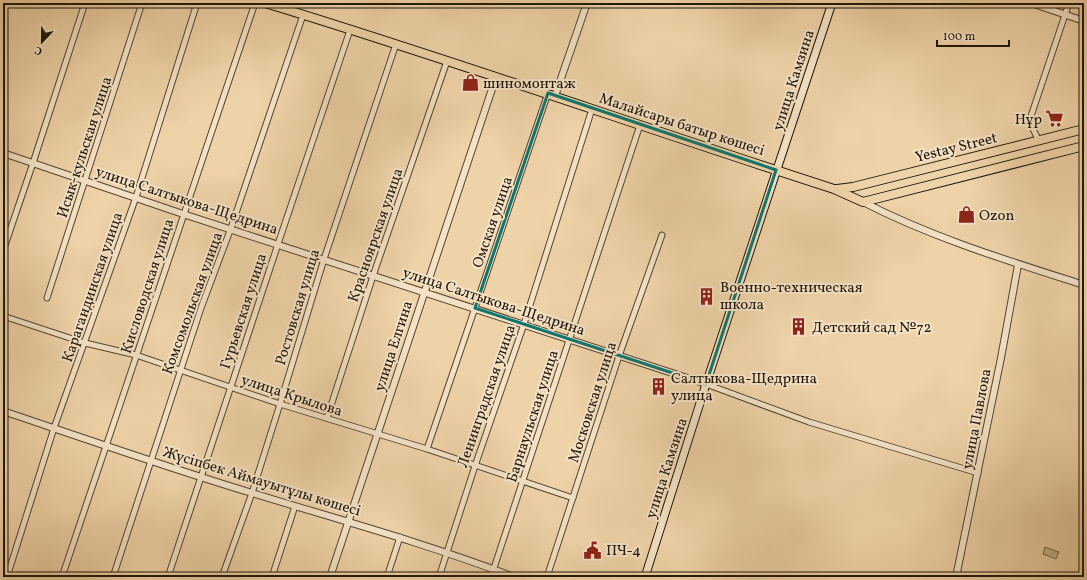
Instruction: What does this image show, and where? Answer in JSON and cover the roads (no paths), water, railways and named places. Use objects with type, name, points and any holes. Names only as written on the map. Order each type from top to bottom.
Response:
[{"type":"main road","name":"Малайсары батыр көшесі","points":[[265,3],[552,95],[834,189],[863,202]]},
{"type":"main road","name":"улица Камзина","points":[[645,577],[706,384],[832,3]]},
{"type":"main road","name":"Yestay Street","points":[[834,189],[853,187],[1084,129]]},
{"type":"main road","name":"Yestay Street","points":[[863,202],[1084,146]]},
{"type":"street","points":[[3,251],[85,3]]},
{"type":"street","name":"Исык-кульская улица","points":[[47,298],[142,3]]},
{"type":"street","name":"Карагандинская улица","points":[[7,577],[54,428],[136,197],[197,3]]},
{"type":"street","name":"Кисловодская улица","points":[[62,577],[255,3]]},
{"type":"street","points":[[552,95],[587,3]]},
{"type":"street","points":[[1031,3],[1084,21]]},
{"type":"street","points":[[1039,141],[1031,125],[1030,119],[1069,3]]},
{"type":"street","name":"Комсомольская улица","points":[[113,577],[201,308],[232,228],[304,15]]},
{"type":"street","name":"Гурьевская улица","points":[[168,577],[350,30]]},
{"type":"street","name":"Ростовская улица","points":[[222,577],[252,493],[324,259],[396,44]]},
{"type":"street","name":"Красноярская улица","points":[[327,418],[373,276],[447,61]]},
{"type":"street","name":"улица Елгина","points":[[330,577],[496,77]]},
{"type":"street","name":"Омская улица","points":[[427,449],[475,308],[552,95]]},
{"type":"street","name":"Ленинградская улица","points":[[439,577],[475,466],[524,324],[592,109]]},
{"type":"street","name":"Барнаульская улица","points":[[490,577],[640,125]]},
{"type":"street","name":"улица Салтыкова-Щедрина","points":[[3,153],[184,214],[232,228],[373,276],[706,384],[809,422],[978,473]]},
{"type":"street","name":"Малайсары батыр көшесі","points":[[863,202],[894,218],[940,237],[1018,265],[1084,285]]},
{"type":"street","name":"Московская улица","points":[[547,577],[619,356],[662,235]]},
{"type":"street","name":"улица Павлова","points":[[956,577],[1001,358],[1018,265]]},
{"type":"street","name":"улица Крылова","points":[[3,316],[85,343],[136,355],[231,388],[427,449],[573,498]]},
{"type":"street","name":"Жүсіпбек Аймауытұлы көшесі","points":[[4,414],[54,428],[252,493],[349,521],[447,552],[514,577]]},
{"type":"street","points":[[272,577],[295,506]]},
{"type":"street","points":[[387,577],[400,537]]},
{"type":"place","name":"шиномонтаж","points":[[470,83]]},
{"type":"place","name":"Нұр","points":[[1055,119]]},
{"type":"place","name":"Ozon","points":[[966,215]]},
{"type":"place","name":"Военно-техническая школа","points":[[707,296]]},
{"type":"place","name":"Детский сад №72","points":[[799,327]]},
{"type":"place","name":"Салтыкова-Щедрина улица","points":[[658,387]]},
{"type":"place","name":"ПЧ-4","points":[[593,550]]}]
